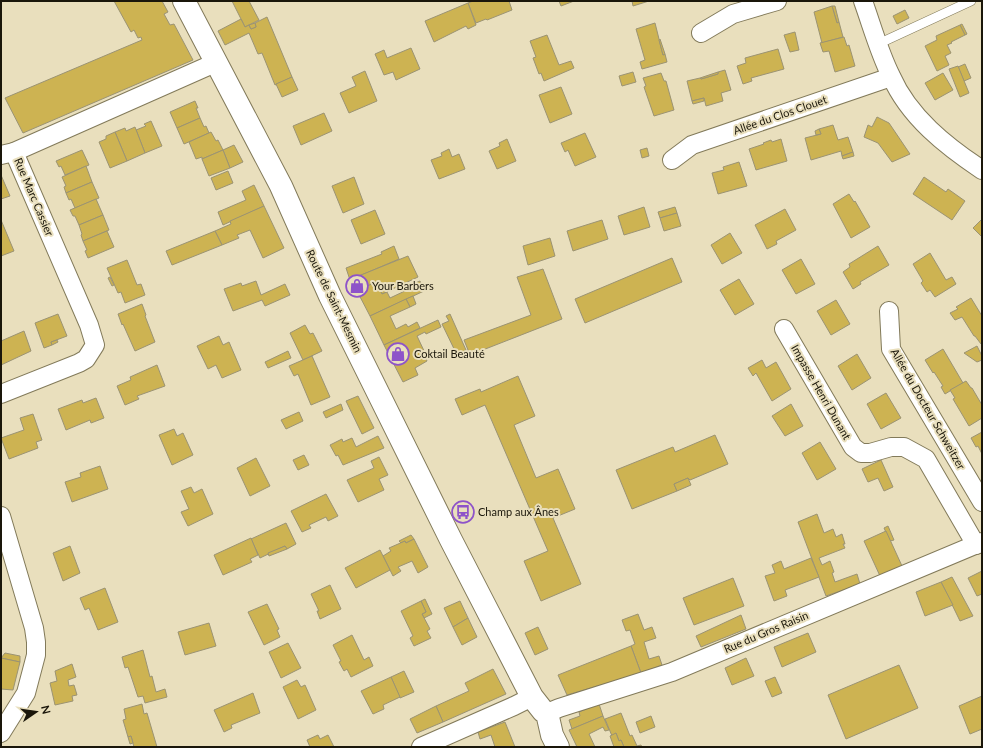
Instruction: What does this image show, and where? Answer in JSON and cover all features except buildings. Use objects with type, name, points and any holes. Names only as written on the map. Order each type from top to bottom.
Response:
[{"type":"main road","name":"Route de Saint-Mesmin","points":[[184,1],[215,63],[281,186],[330,296],[451,540],[532,697],[543,711],[548,713]]},
{"type":"main road","points":[[548,713],[552,735],[558,747]]},
{"type":"street","points":[[701,33],[733,14],[776,1]]},
{"type":"street","points":[[863,1],[891,77],[906,101],[926,126],[958,154],[982,170]]},
{"type":"street","name":"Rue Marc Cassier","points":[[1,394],[79,363],[86,359],[95,345],[89,324],[8,153],[215,63]]},
{"type":"street","name":"Allée du Clos Clouet","points":[[672,160],[692,145],[891,77]]},
{"type":"street","name":"Allée du Docteur Schweitzer","points":[[889,311],[892,350],[982,502]]},
{"type":"street","name":"Impasse Henri Dunant","points":[[784,329],[853,447],[860,452],[870,453],[891,447],[904,447],[926,458],[979,544]]},
{"type":"street","points":[[1,516],[34,628],[36,642],[36,655],[26,693],[1,733]]},
{"type":"street","name":"Rue du Gros Raisin","points":[[548,713],[558,708],[672,672],[979,544]]},
{"type":"street","points":[[422,747],[532,697]]},
{"type":"lane","points":[[878,44],[971,1]]},
{"type":"place","name":"Your Barbers","points":[[357,286]]},
{"type":"place","name":"Coktail Beauté","points":[[398,354]]},
{"type":"place","name":"Champ aux Ânes","points":[[463,512]]}]
